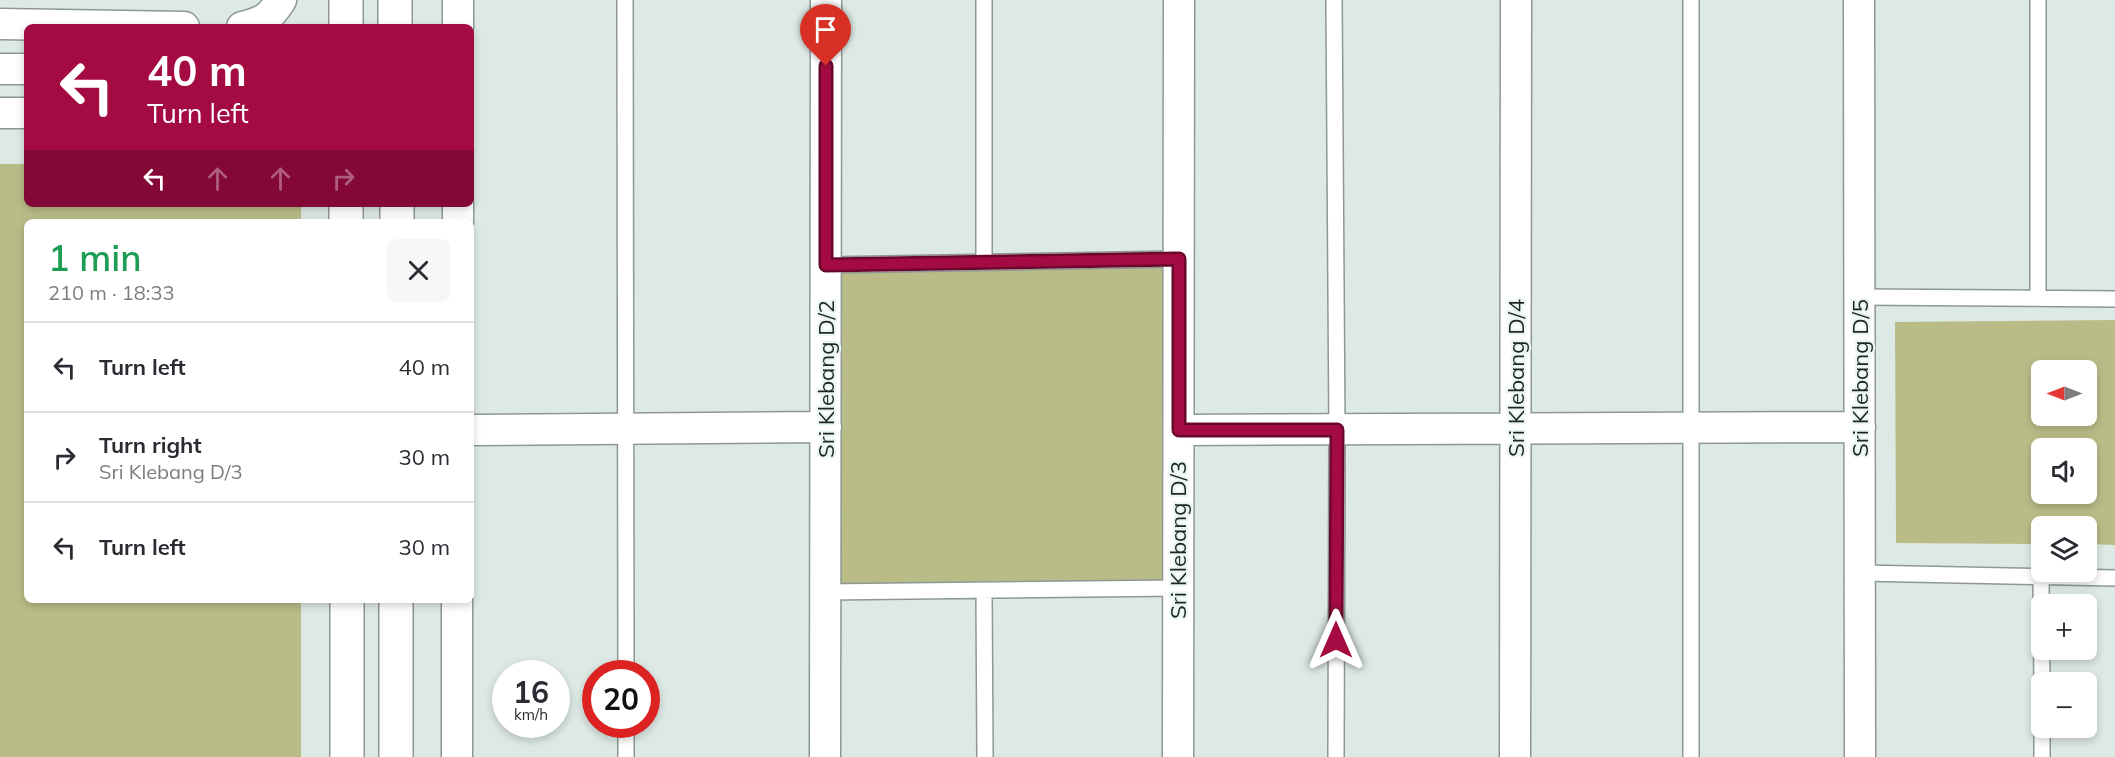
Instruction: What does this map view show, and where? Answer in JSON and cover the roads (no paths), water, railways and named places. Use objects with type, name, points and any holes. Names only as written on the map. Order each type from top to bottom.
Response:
[{"type":"street","points":[[346,0],[346,24]]},
{"type":"street","points":[[395,0],[395,24]]},
{"type":"street","points":[[458,0],[458,24]]},
{"type":"street","name":"Sri Klebang D/2","points":[[825,757],[826,0]]},
{"type":"street","name":"Sri Klebang D/3","points":[[1178,757],[1179,0]]},
{"type":"street","name":"Sri Klebang D/4","points":[[1515,757],[1516,0]]},
{"type":"street","name":"Sri Klebang D/5","points":[[1859,0],[1860,757]]},
{"type":"street","points":[[0,24],[24,24]]},
{"type":"street","points":[[0,69],[24,69]]},
{"type":"street","points":[[0,113],[24,112]]},
{"type":"street","points":[[474,430],[826,427]]},
{"type":"street","points":[[1179,430],[1860,427]]},
{"type":"street","points":[[347,603],[347,757]]},
{"type":"street","points":[[396,603],[396,757]]},
{"type":"street","points":[[457,603],[457,757]]},
{"type":"lane","points":[[625,0],[626,660]]},
{"type":"lane","points":[[984,0],[984,262]]},
{"type":"lane","points":[[1334,0],[1337,430],[1336,757]]},
{"type":"lane","points":[[1691,0],[1691,757]]},
{"type":"lane","points":[[2038,0],[2038,298]]},
{"type":"lane","points":[[826,265],[1179,259]]},
{"type":"lane","points":[[1859,297],[2115,299]]},
{"type":"lane","points":[[1860,573],[2031,577]]},
{"type":"lane","points":[[2097,578],[2115,578]]},
{"type":"lane","points":[[2041,582],[2042,672]]},
{"type":"lane","points":[[825,592],[1179,588]]},
{"type":"lane","points":[[984,590],[985,757]]},
{"type":"lane","points":[[626,738],[626,757]]},
{"type":"lane","points":[[2042,738],[2042,757]]}]
